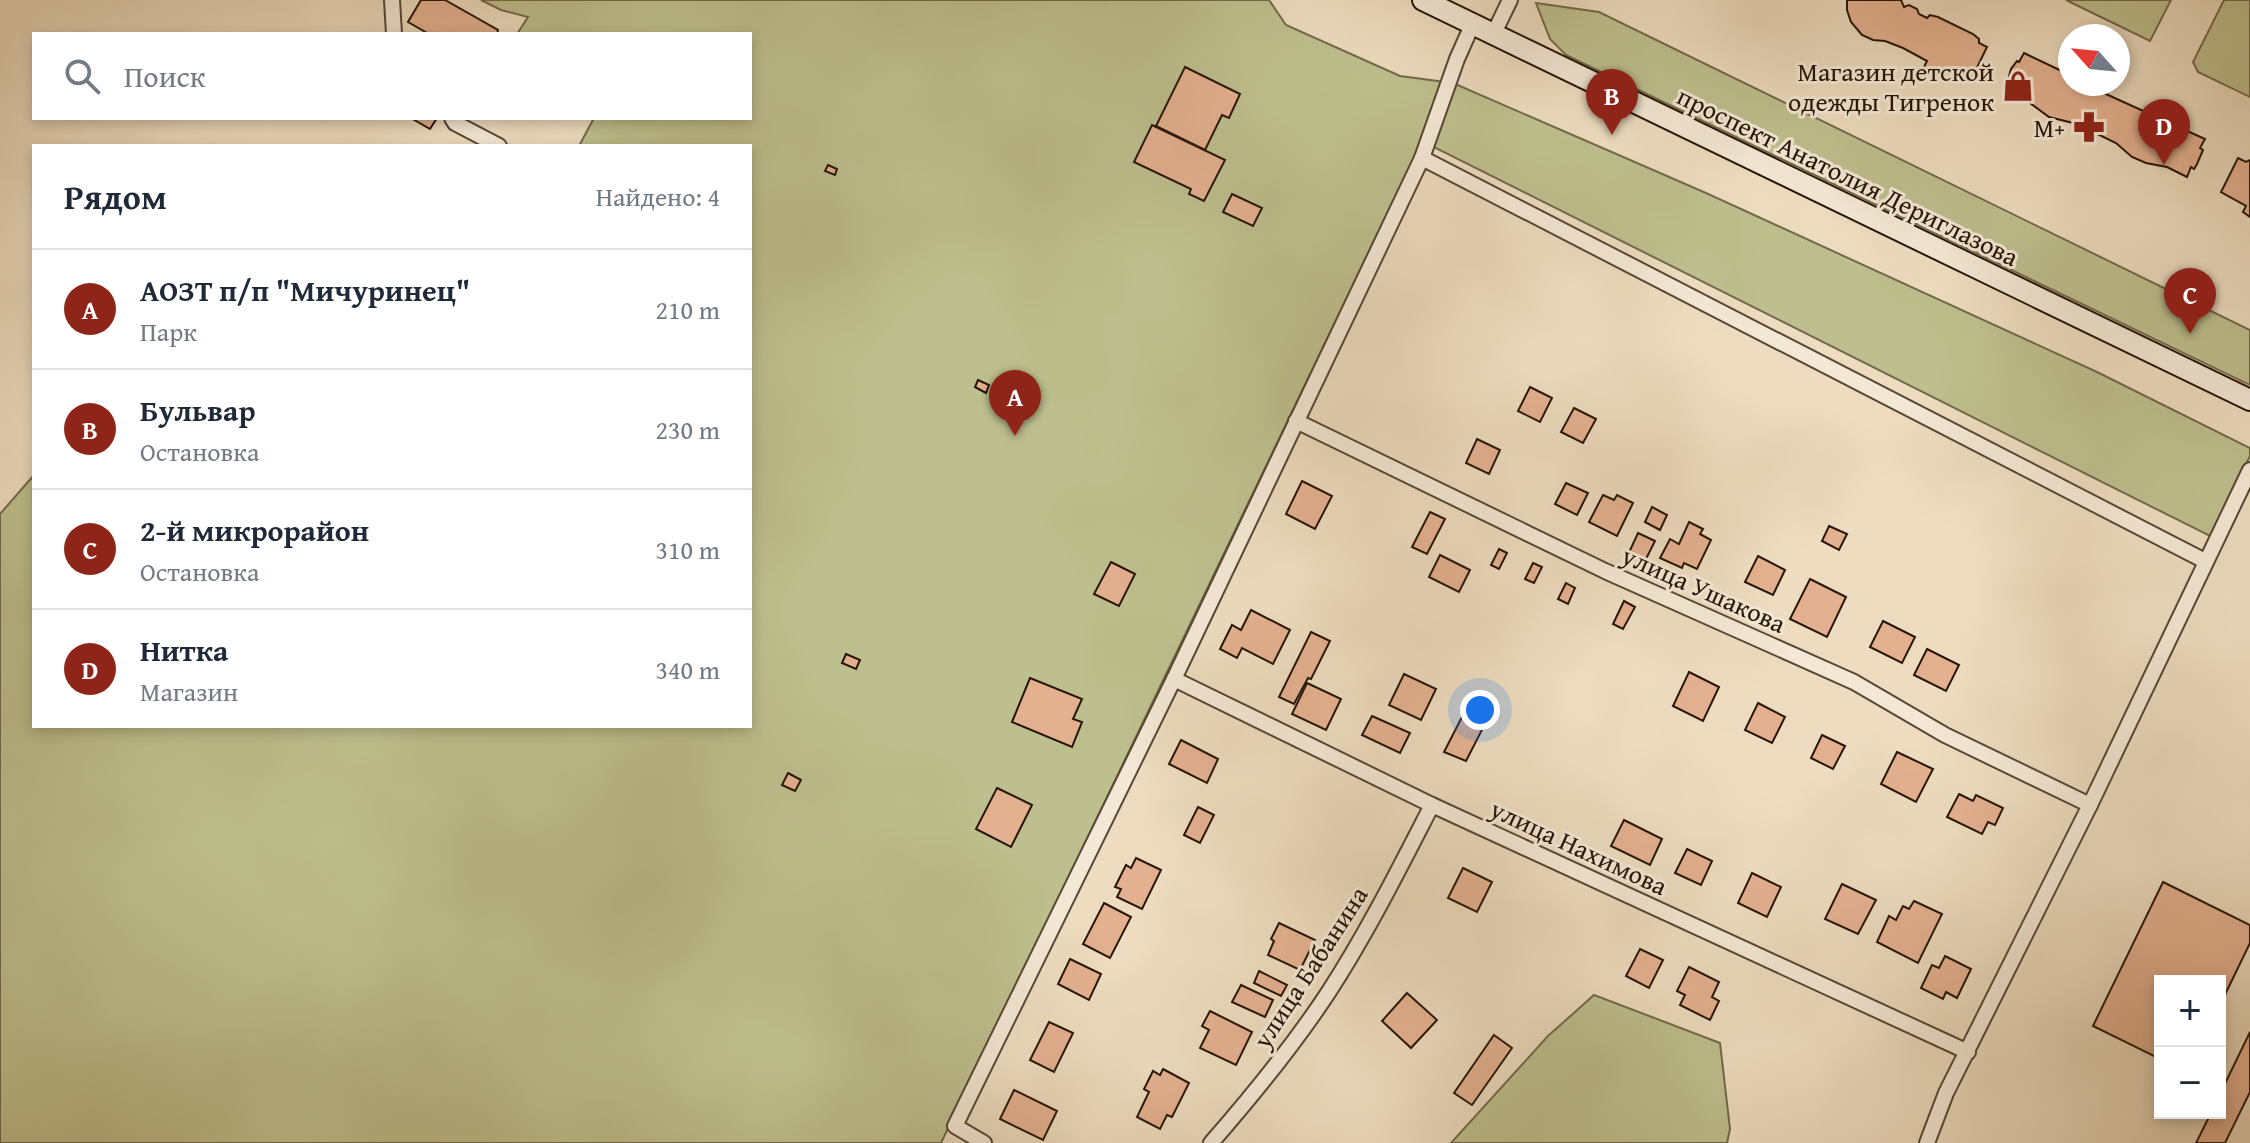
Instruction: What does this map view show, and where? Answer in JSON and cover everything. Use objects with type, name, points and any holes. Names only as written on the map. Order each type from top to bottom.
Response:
[{"type":"main road","name":"проспект Анатолия Дериглазова","points":[[1423,0],[2250,400]]},
{"type":"street","points":[[392,0],[394,32]]},
{"type":"street","points":[[1494,33],[1510,0]]},
{"type":"street","points":[[984,1143],[955,1126],[1174,679],[1422,158],[1473,23]]},
{"type":"street","points":[[453,120],[495,144]]},
{"type":"street","points":[[1422,158],[2205,561]]},
{"type":"street","name":"улица Ушакова","points":[[1296,421],[1605,571],[1854,682],[1945,735],[2090,805]]},
{"type":"street","points":[[1927,1143],[1946,1093],[2090,805],[2250,470]]},
{"type":"street","name":"улица Нахимова","points":[[1174,679],[1432,805],[1968,1052]]},
{"type":"street","name":"улица Бабанина","points":[[1211,1143],[1263,1083],[1327,994],[1377,913],[1432,805]]},
{"type":"green space","points":[[481,0],[1269,0],[1286,25],[1400,76],[1453,83],[1706,193],[2097,372],[2250,448],[2250,456],[2210,536],[1422,141],[941,1143],[0,1143],[0,514],[32,477],[32,728],[752,728],[752,144],[580,144],[593,120],[752,120],[752,32],[518,32],[528,17],[501,10]]},
{"type":"green space","points":[[2066,0],[2171,0],[2150,41],[2130,31],[2130,24],[2115,24]]},
{"type":"green space","points":[[2224,0],[2250,0],[2250,97],[2198,72],[2193,62]]},
{"type":"green space","points":[[1536,3],[1599,12],[2250,330],[2250,385],[1566,55],[1550,39]]},
{"type":"green space","points":[[1594,995],[1720,1043],[1730,1129],[1727,1143],[1451,1143],[1548,1036]]},
{"type":"building","points":[[421,0],[445,0],[498,30],[426,32],[408,22]]},
{"type":"building","points":[[1847,0],[1901,0],[1904,7],[1909,5],[1927,18],[1930,15],[1938,17],[1973,34],[1979,43],[1987,47],[1971,80],[1946,70],[1942,76],[1932,73],[1924,67],[1927,61],[1903,48],[1862,35],[1851,22]]},
{"type":"building","points":[[2024,53],[2058,69],[2058,96],[2110,96],[2205,139],[2194,169],[2191,167],[2187,177],[2167,167],[2146,163],[2132,157],[2116,143],[2077,124],[2049,117],[2006,90],[2011,69]]},
{"type":"building","points":[[1185,67],[1240,94],[1229,118],[1222,115],[1205,150],[1156,126]]},
{"type":"building","points":[[414,120],[436,120],[430,129]]},
{"type":"building","points":[[1152,125],[1225,160],[1204,201],[1189,194],[1191,189],[1134,162]]},
{"type":"building","points":[[2238,158],[2246,162],[2250,160],[2250,217],[2243,212],[2246,206],[2221,192]]},
{"type":"building","points":[[828,165],[837,169],[835,175],[825,171]]},
{"type":"building","points":[[1232,194],[1262,208],[1253,226],[1223,212]]},
{"type":"building","points":[[978,380],[989,385],[986,393],[975,387]]},
{"type":"building","points":[[1530,387],[1552,398],[1540,422],[1518,411]]},
{"type":"building","points":[[1574,408],[1596,419],[1583,443],[1561,432]]},
{"type":"building","points":[[1477,439],[1500,450],[1489,474],[1466,463]]},
{"type":"building","points":[[1302,481],[1332,496],[1315,529],[1286,514]]},
{"type":"building","points":[[1566,483],[1588,493],[1577,515],[1555,504]]},
{"type":"building","points":[[1603,495],[1614,500],[1617,495],[1633,503],[1617,536],[1589,522]]},
{"type":"building","points":[[1652,507],[1667,515],[1660,530],[1645,522]]},
{"type":"building","points":[[1430,512],[1445,519],[1427,554],[1412,547]]},
{"type":"building","points":[[1689,522],[1703,529],[1700,534],[1711,540],[1697,569],[1684,563],[1682,568],[1660,558],[1670,539],[1679,544]]},
{"type":"building","points":[[1829,526],[1847,534],[1839,550],[1822,541]]},
{"type":"building","points":[[1638,533],[1655,541],[1642,567],[1626,559]]},
{"type":"building","points":[[1499,549],[1507,553],[1499,569],[1491,565]]},
{"type":"building","points":[[1440,555],[1470,570],[1459,592],[1429,577]]},
{"type":"building","points":[[1758,556],[1785,570],[1773,595],[1745,582]]},
{"type":"building","points":[[1111,562],[1135,574],[1119,606],[1094,594]]},
{"type":"building","points":[[1533,563],[1542,567],[1534,583],[1525,579]]},
{"type":"building","points":[[1810,579],[1846,597],[1827,637],[1790,619]]},
{"type":"building","points":[[1566,583],[1575,588],[1568,604],[1558,599]]},
{"type":"building","points":[[1624,601],[1635,607],[1623,629],[1613,624]]},
{"type":"building","points":[[1251,610],[1290,630],[1273,664],[1242,648],[1237,658],[1220,649],[1232,625],[1241,630]]},
{"type":"building","points":[[1883,621],[1915,637],[1902,663],[1870,647]]},
{"type":"building","points":[[1311,632],[1330,641],[1294,704],[1279,697]]},
{"type":"building","points":[[1927,649],[1959,665],[1946,691],[1914,675]]},
{"type":"building","points":[[846,654],[860,660],[856,669],[842,663]]},
{"type":"building","points":[[1689,672],[1719,687],[1703,721],[1673,706]]},
{"type":"building","points":[[1404,674],[1436,689],[1421,720],[1389,705]]},
{"type":"building","points":[[1030,678],[1082,699],[1073,719],[1082,722],[1072,747],[1012,722]]},
{"type":"building","points":[[1307,683],[1341,699],[1326,730],[1292,714]]},
{"type":"building","points":[[1758,703],[1785,717],[1772,743],[1745,730]]},
{"type":"building","points":[[1465,711],[1486,722],[1466,761],[1444,752]]},
{"type":"building","points":[[1372,716],[1410,733],[1400,753],[1362,735]]},
{"type":"building","points":[[1822,735],[1845,746],[1833,769],[1811,758]]},
{"type":"building","points":[[1181,740],[1218,759],[1207,783],[1169,764]]},
{"type":"building","points":[[1897,752],[1933,769],[1916,802],[1881,784]]},
{"type":"building","points":[[788,773],[801,780],[795,791],[782,785]]},
{"type":"building","points":[[997,788],[1032,805],[1011,847],[976,829]]},
{"type":"building","points":[[1959,794],[1973,801],[1976,795],[2003,808],[1995,825],[1988,822],[1982,834],[1947,817]]},
{"type":"building","points":[[1198,807],[1214,815],[1200,843],[1184,835]]},
{"type":"building","points":[[1624,820],[1662,839],[1650,865],[1611,846]]},
{"type":"building","points":[[1687,849],[1712,861],[1701,885],[1675,873]]},
{"type":"building","points":[[1136,858],[1161,870],[1142,909],[1117,897],[1121,889],[1115,887],[1126,865],[1131,868]]},
{"type":"building","points":[[1463,868],[1492,882],[1477,912],[1448,898]]},
{"type":"building","points":[[1752,873],[1781,887],[1767,917],[1738,903]]},
{"type":"building","points":[[2163,882],[2250,925],[2250,943],[2226,993],[2226,975],[2154,975],[2154,1056],[2093,1026]]},
{"type":"building","points":[[1842,884],[1876,900],[1858,934],[1825,919]]},
{"type":"building","points":[[1914,901],[1942,914],[1918,963],[1877,942],[1889,916],[1896,920],[1903,906],[1909,909]]},
{"type":"building","points":[[1104,903],[1131,917],[1110,958],[1083,944]]},
{"type":"building","points":[[1279,923],[1315,940],[1300,970],[1268,955]]},
{"type":"building","points":[[1640,949],[1663,960],[1649,988],[1626,976]]},
{"type":"building","points":[[1945,956],[1971,969],[1957,998],[1946,992],[1943,999],[1921,988],[1932,965],[1939,968]]},
{"type":"building","points":[[1070,959],[1101,974],[1089,1000],[1058,984]]},
{"type":"building","points":[[1689,967],[1719,982],[1712,997],[1719,1001],[1710,1020],[1680,1005],[1685,995],[1677,991]]},
{"type":"building","points":[[1259,971],[1287,985],[1281,996],[1254,983]]},
{"type":"building","points":[[1241,985],[1273,1000],[1265,1017],[1232,1002]]},
{"type":"building","points":[[1407,993],[1437,1020],[1411,1048],[1382,1021]]},
{"type":"building","points":[[1210,1011],[1252,1032],[1236,1065],[1200,1048],[1209,1030],[1202,1026]]},
{"type":"building","points":[[1049,1022],[1073,1033],[1054,1072],[1030,1060]]},
{"type":"building","points":[[2250,1032],[2250,1092],[2225,1143],[2196,1143],[2208,1119],[2226,1119],[2226,1082]]},
{"type":"building","points":[[1494,1035],[1512,1048],[1472,1105],[1454,1093]]},
{"type":"building","points":[[1163,1069],[1189,1083],[1172,1117],[1167,1115],[1160,1129],[1137,1117],[1149,1092],[1144,1089],[1153,1071],[1160,1075]]},
{"type":"building","points":[[1014,1090],[1057,1111],[1043,1140],[1000,1119]]},
{"type":"place","name":"Магазин детской одежды Тигренок","points":[[2018,86]]},
{"type":"place","name":"М+","points":[[2089,127]]},
{"type":"place","name":"Бульвар","points":[[1612,135]]},
{"type":"place","name":"Нитка","points":[[2164,165]]},
{"type":"place","name":"2-й микрорайон","points":[[2190,334]]},
{"type":"place","name":"АОЗТ п/п \"Мичуринец\"","points":[[1015,436]]}]
